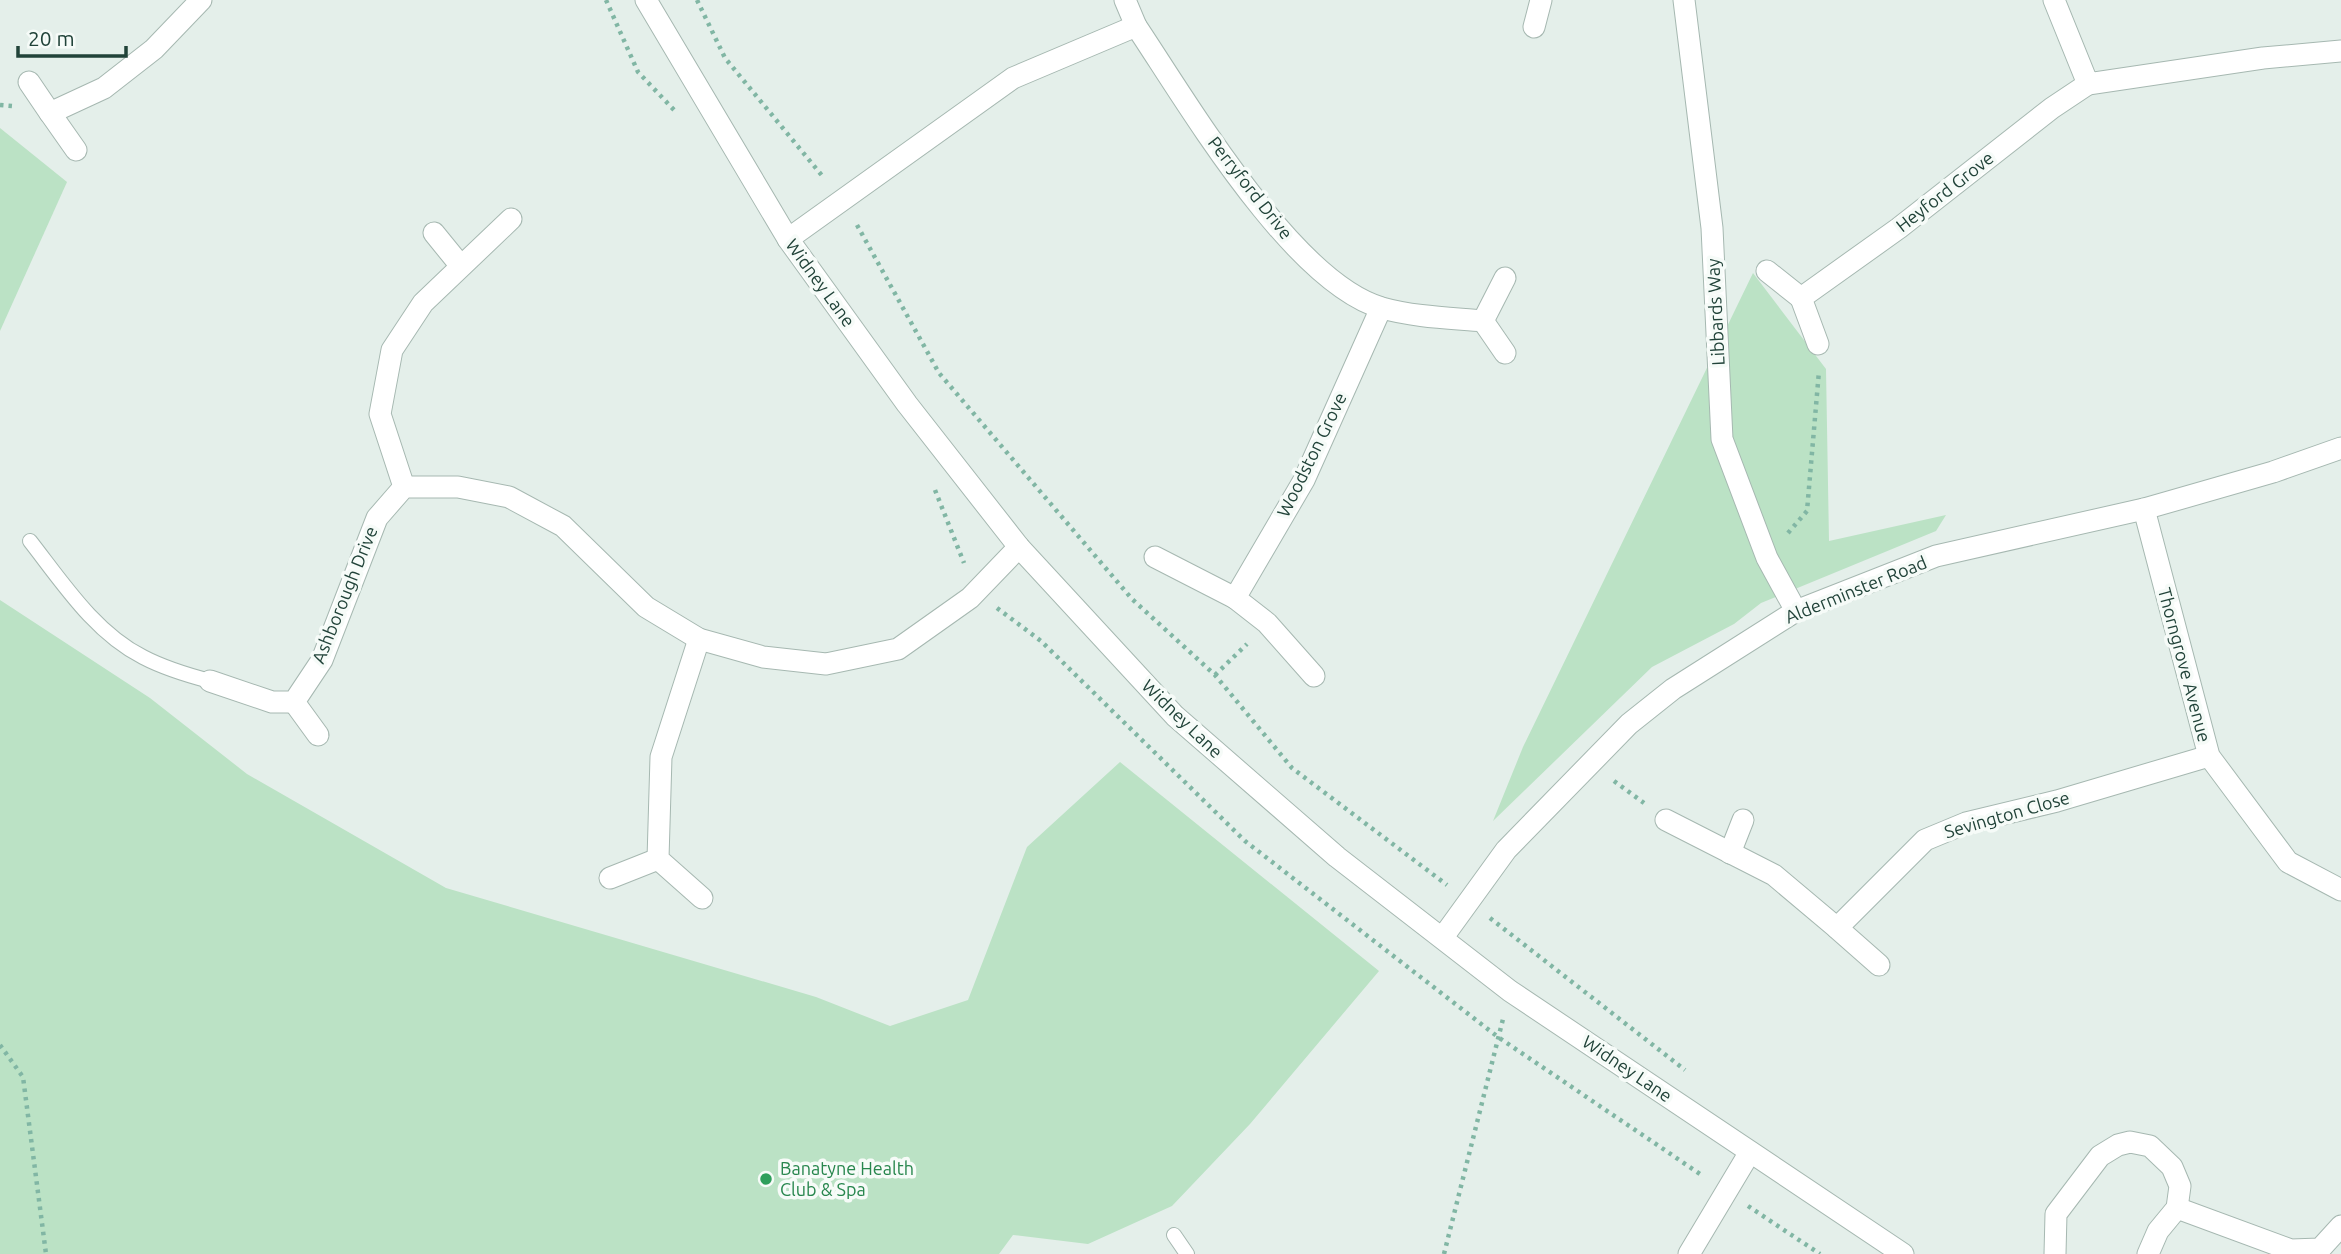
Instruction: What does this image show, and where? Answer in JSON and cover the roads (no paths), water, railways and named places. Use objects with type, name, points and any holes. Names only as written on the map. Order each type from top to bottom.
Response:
[{"type":"street","points":[[50,113],[104,88],[154,49],[201,0]]},
{"type":"street","name":"Widney Lane","points":[[646,0],[788,239],[907,404],[1019,547],[1175,716],[1337,857],[1510,991],[1903,1254]]},
{"type":"street","name":"Perryford Drive","points":[[1125,0],[1136,26],[1236,176],[1289,240],[1345,290],[1381,308],[1483,321]]},
{"type":"street","points":[[1534,27],[1541,0]]},
{"type":"street","name":"Libbards Way","points":[[1684,0],[1712,228],[1722,439],[1767,558],[1796,611]]},
{"type":"street","points":[[2054,0],[2088,84]]},
{"type":"street","points":[[788,239],[1013,78],[1136,26]]},
{"type":"street","name":"Heyford Grove","points":[[1801,298],[1899,228],[2052,107],[2088,84],[2263,58],[2341,51]]},
{"type":"street","points":[[29,82],[76,150]]},
{"type":"street","points":[[511,219],[423,303],[392,350],[380,414],[404,487],[457,487],[509,497],[563,526],[646,607],[699,639],[763,657],[826,664],[898,649],[970,598],[1019,547]]},
{"type":"street","points":[[435,233],[460,265]]},
{"type":"street","points":[[1767,271],[1801,298],[1818,344]]},
{"type":"street","points":[[1505,278],[1483,321],[1505,353]]},
{"type":"street","name":"Woodston Grove","points":[[1235,598],[1304,480],[1381,308]]},
{"type":"street","name":"Alderminster Road","points":[[1443,937],[1506,850],[1629,724],[1673,689],[1796,611],[1936,556],[2144,509],[2273,472],[2341,448]]},
{"type":"street","name":"Ashborough Drive","points":[[294,702],[322,660],[377,517],[404,487]]},
{"type":"street","name":"Thorngrove Avenue","points":[[2144,509],[2209,756],[2288,862],[2341,890]]},
{"type":"street","points":[[1155,556],[1235,598],[1267,623],[1314,676]]},
{"type":"street","points":[[658,859],[662,757],[699,639]]},
{"type":"street","points":[[210,681],[272,702],[294,702],[318,735]]},
{"type":"street","name":"Sevington Close","points":[[1837,928],[1925,840],[1966,823],[2057,802],[2209,756]]},
{"type":"street","points":[[1666,820],[1774,875],[1879,965]]},
{"type":"street","points":[[1730,853],[1743,820]]},
{"type":"street","points":[[610,878],[658,859]]},
{"type":"street","points":[[658,859],[702,898]]},
{"type":"street","points":[[2055,1254],[2056,1214],[2100,1156],[2118,1145],[2130,1142],[2150,1146],[2172,1167],[2180,1186],[2177,1208],[2158,1231],[2148,1254]]},
{"type":"street","points":[[1689,1254],[1750,1152]]},
{"type":"street","points":[[2177,1208],[2291,1250],[2321,1252],[2341,1226]]},
{"type":"lane","points":[[30,541],[79,604],[112,635],[142,657],[210,681]]},
{"type":"lane","points":[[1174,1235],[1187,1254]]},
{"type":"place","name":"Banatyne Health Club & Spa","points":[[766,1179]]}]
